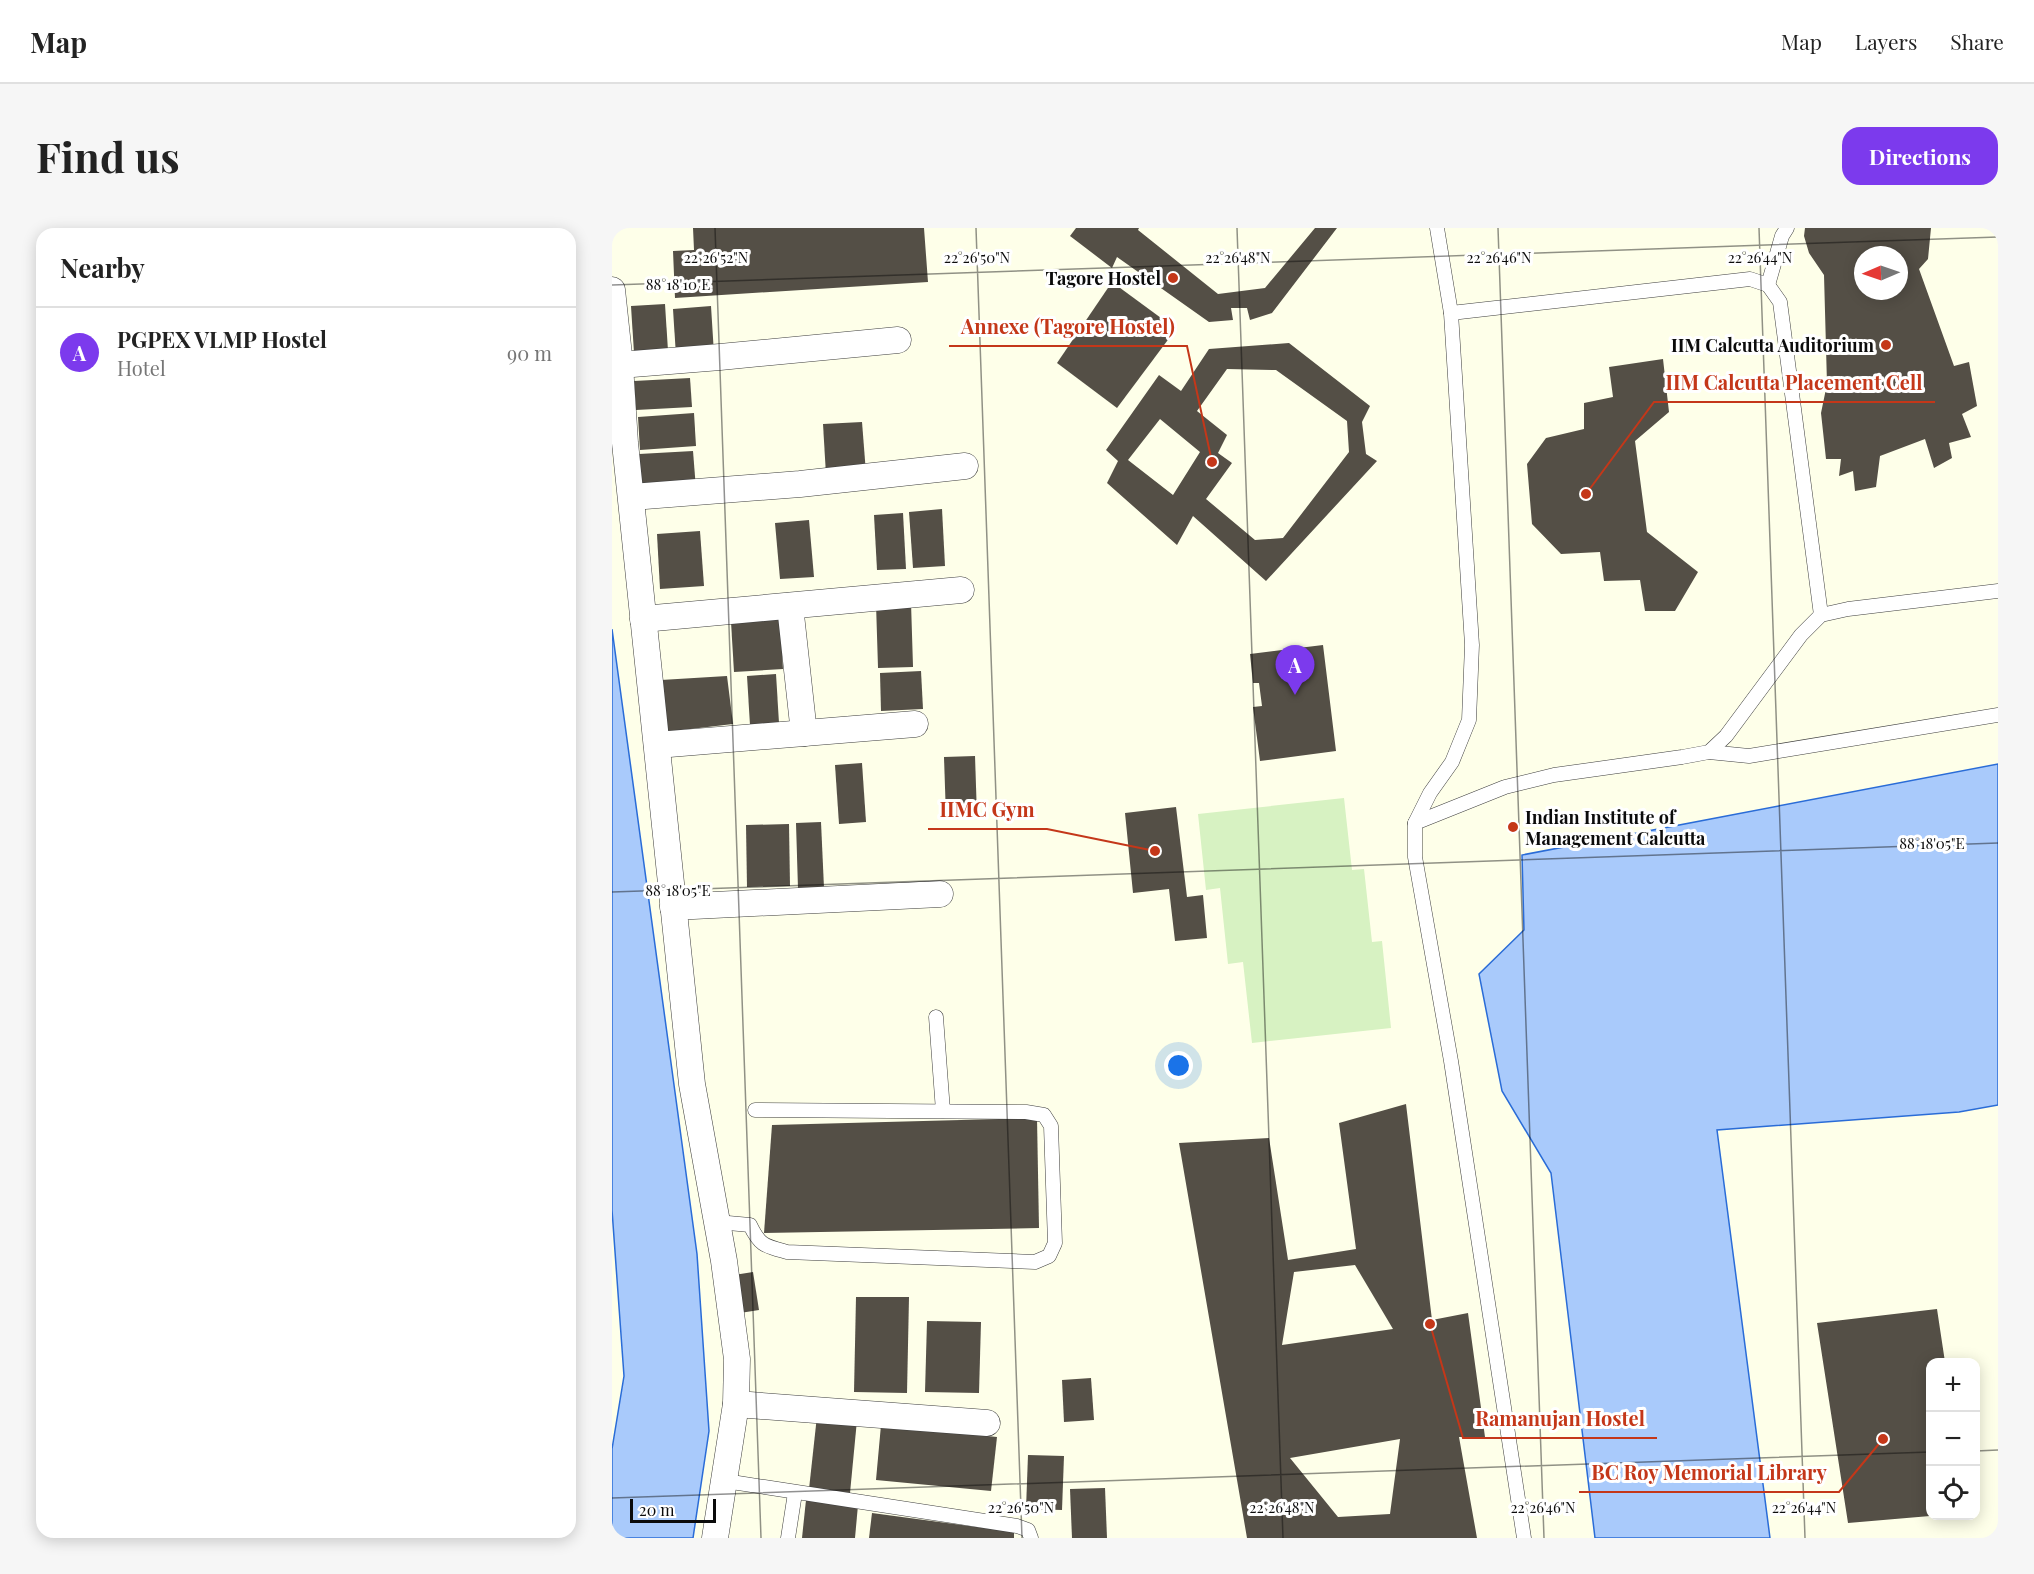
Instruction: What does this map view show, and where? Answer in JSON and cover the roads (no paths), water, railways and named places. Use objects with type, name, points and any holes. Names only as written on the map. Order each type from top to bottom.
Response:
[{"type":"street","points":[[612,290],[620,365],[624,443],[632,497],[692,1084],[717,1222],[737,1359],[736,1404],[715,1538]]},
{"type":"street","points":[[620,365],[898,340]]},
{"type":"street","points":[[632,497],[800,484],[965,466]]},
{"type":"street","points":[[643,619],[961,590]]},
{"type":"street","points":[[790,606],[804,733]]},
{"type":"street","points":[[657,745],[915,724]]},
{"type":"street","points":[[673,907],[940,894]]},
{"type":"street","points":[[736,1404],[987,1423]]},
{"type":"lane","points":[[1437,228],[1451,313],[1472,645],[1469,720],[1452,762],[1430,793],[1415,823],[1415,857],[1451,1061],[1524,1538]]},
{"type":"lane","points":[[1768,285],[1782,236],[1787,228]]},
{"type":"lane","points":[[1451,313],[1750,279],[1768,285],[1780,302],[1821,615]]},
{"type":"lane","points":[[1709,752],[1726,736],[1801,635],[1821,615],[1848,609],[1998,591]]},
{"type":"lane","points":[[1415,823],[1505,787],[1554,775],[1709,752],[1749,756],[1998,715]]},
{"type":"lane","points":[[936,1017],[943,1112]]},
{"type":"lane","points":[[717,1222],[750,1225],[757,1239],[768,1247],[787,1252],[1035,1262],[1049,1256],[1055,1243],[1051,1126],[1044,1115],[1026,1112],[755,1110]]},
{"type":"lane","points":[[725,1481],[1017,1526],[1028,1530],[1031,1538]]},
{"type":"lane","points":[[788,1538],[795,1493]]},
{"type":"water","points":[[612,629],[697,1254],[709,1431],[693,1538],[612,1538],[612,1449],[624,1376],[612,1210]]},
{"type":"water","points":[[1998,764],[1998,1105],[1959,1112],[1717,1130],[1770,1538],[1595,1538],[1551,1173],[1502,1091],[1479,974],[1524,930],[1522,855]]},
{"type":"place","name":"Tagore Hostel","points":[[1173,278]]},
{"type":"place","name":"IIM Calcutta Auditorium","points":[[1886,345]]},
{"type":"place","name":"Annexe (Tagore Hostel)","points":[[1212,462]]},
{"type":"place","name":"IIM Calcutta Placement Cell","points":[[1586,494]]},
{"type":"place","name":"PGPEX VLMP Hostel","points":[[1295,695]]},
{"type":"place","name":"Indian Institute of Management Calcutta","points":[[1513,827]]},
{"type":"place","name":"IIMC Gym","points":[[1155,851]]},
{"type":"place","name":"Ramanujan Hostel","points":[[1430,1324]]},
{"type":"place","name":"BC Roy Memorial Library","points":[[1883,1439]]}]
